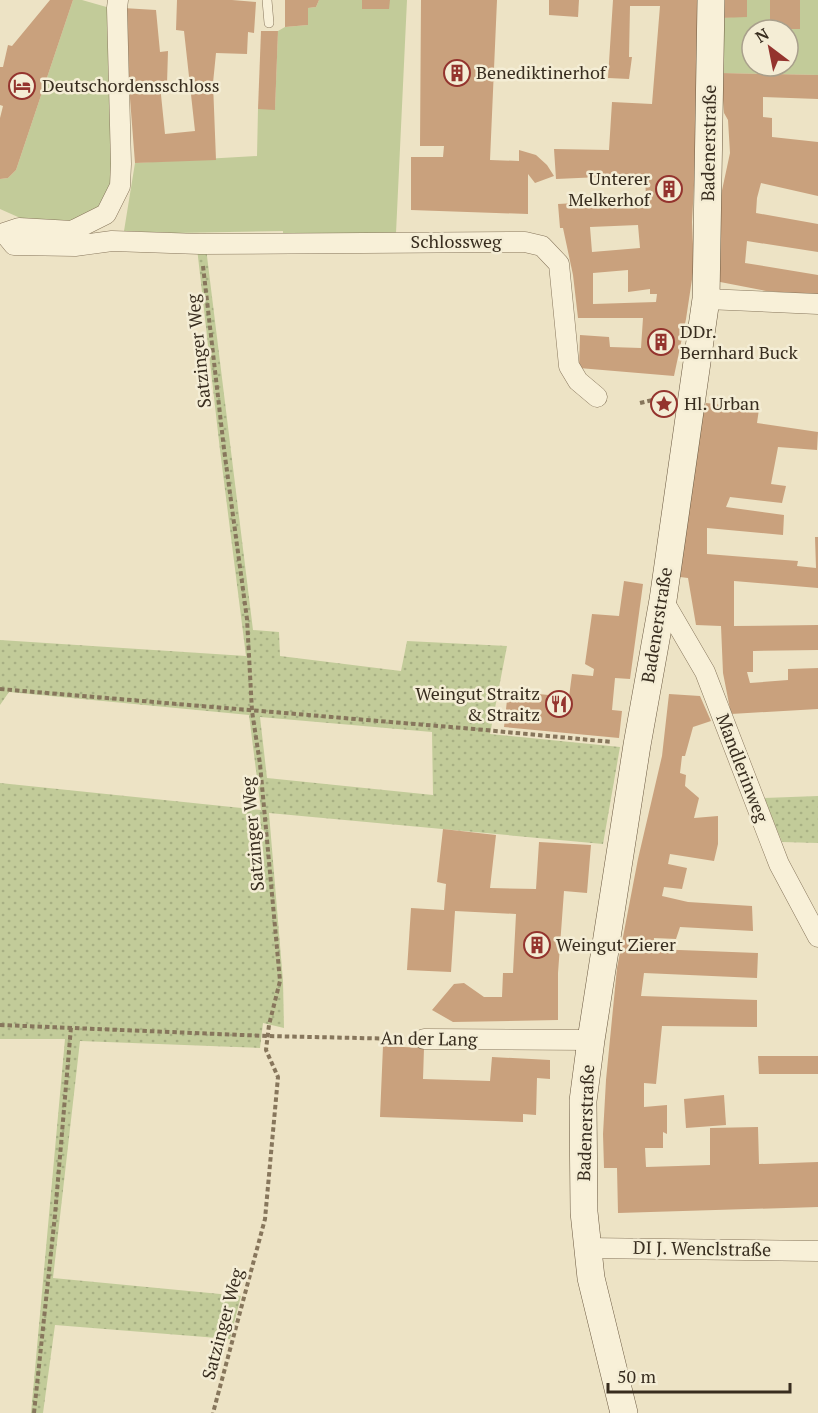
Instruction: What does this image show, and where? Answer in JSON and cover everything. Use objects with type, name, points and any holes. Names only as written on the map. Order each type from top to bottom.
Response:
[{"type":"main road","name":"Badenerstraße","points":[[624,1413],[591,1278],[587,1248],[584,1212],[583,1101],[637,745],[663,600],[706,299],[711,0]]},
{"type":"street","name":"Schlossweg","points":[[118,0],[120,186],[106,214],[72,231],[19,228],[4,233],[14,245],[75,246],[112,241],[201,244],[525,242],[542,246],[558,264],[569,366],[578,381],[597,397]]},
{"type":"street","points":[[706,299],[818,304]]},
{"type":"street","name":"Mandlerinweg","points":[[663,600],[705,672],[779,864],[818,937]]},
{"type":"street","name":"An der Lang","points":[[424,1039],[591,1040]]},
{"type":"street","name":"DI J. Wenclstraße","points":[[587,1248],[818,1251]]},
{"type":"lane","points":[[267,0],[269,23]]},
{"type":"path","name":"Satzinger Weg","points":[[201,244],[224,448],[247,619],[252,711],[260,764],[280,981],[267,1036],[266,1050],[278,1077],[265,1219],[213,1413]]},
{"type":"path","points":[[0,689],[637,745]]},
{"type":"path","name":"An der Lang","points":[[0,1025],[267,1036],[424,1039]]},
{"type":"path","points":[[34,1413],[55,1215],[71,1027]]},
{"type":"green space","points":[[73,0],[82,0],[110,8],[112,184],[101,207],[69,224],[27,221],[0,209],[0,179],[8,178],[16,170]]},
{"type":"green space","points":[[319,0],[407,0],[396,233],[283,235],[283,231],[175,233],[124,231],[135,163],[257,156],[258,109],[275,109],[278,31],[285,27],[308,25],[308,8],[316,7]]},
{"type":"green space","points":[[747,0],[770,0],[770,18],[740,18],[740,73],[721,73],[721,18],[747,16]]},
{"type":"green space","points":[[800,0],[818,0],[818,75],[800,75]]},
{"type":"green space","points":[[197,248],[206,248],[253,630],[279,632],[280,656],[401,671],[407,641],[507,646],[490,734],[620,747],[603,844],[269,813],[283,981],[284,1028],[263,1023],[260,1048],[80,1041],[53,1278],[241,1296],[230,1339],[55,1325],[43,1413],[31,1413],[65,1039],[0,1039],[0,783],[261,810],[249,715],[9,692],[0,705],[0,640],[246,656]],"holes":[[[260,717],[432,732],[433,795],[267,778]]]},
{"type":"green space","points":[[818,796],[818,843],[782,842],[764,798]]},
{"type":"building","name":"Deutschordensschloss","points":[[50,0],[73,0],[16,170],[8,178],[0,179],[0,118],[3,106],[0,105],[0,67],[3,67],[8,45],[12,46]]},
{"type":"building","points":[[177,0],[256,2],[254,33],[248,32],[247,54],[216,53],[213,83],[216,160],[135,163],[123,8],[156,10],[160,52],[168,51],[167,84],[160,85],[165,134],[195,131],[184,31],[176,30]]},
{"type":"building","points":[[285,0],[319,0],[316,7],[308,8],[308,25],[285,27]]},
{"type":"building","points":[[362,0],[390,0],[389,9],[362,9]]},
{"type":"building","name":"Benediktinerhof","points":[[421,0],[497,0],[490,160],[519,161],[519,150],[536,155],[547,165],[554,176],[535,183],[528,174],[528,214],[411,210],[411,157],[443,157],[444,146],[420,146]]},
{"type":"building","points":[[549,0],[579,0],[578,17],[549,15]]},
{"type":"building","points":[[613,0],[704,0],[692,222],[694,266],[674,376],[579,368],[580,335],[609,337],[610,347],[641,348],[643,318],[578,318],[573,275],[563,228],[560,228],[558,204],[646,199],[645,175],[556,179],[554,149],[609,150],[612,102],[652,104],[660,6],[630,6],[629,57],[632,57],[629,79],[608,78]],"holes":[[[638,225],[640,248],[592,252],[590,227]],[[628,270],[628,292],[650,289],[650,294],[657,294],[656,302],[593,304],[593,273]]]},
{"type":"building","points":[[721,0],[747,0],[747,17],[721,18]]},
{"type":"building","points":[[770,0],[800,0],[800,18],[770,18]]},
{"type":"building","points":[[261,31],[278,31],[275,110],[258,109]]},
{"type":"building","points":[[721,73],[740,73],[740,78],[800,78],[800,75],[818,75],[818,99],[763,97],[763,117],[772,118],[772,137],[818,142],[818,196],[761,183],[756,213],[818,224],[818,252],[747,241],[745,263],[818,275],[818,295],[766,291],[715,281],[721,195],[730,153],[728,120],[724,113]]},
{"type":"building","points":[[706,403],[759,409],[757,423],[818,432],[817,450],[778,447],[771,484],[786,486],[782,503],[730,497],[726,507],[784,515],[783,535],[707,528],[707,554],[798,561],[797,566],[816,568],[815,537],[818,537],[818,588],[734,581],[734,626],[818,625],[818,650],[753,651],[753,672],[747,672],[750,683],[788,680],[788,669],[818,668],[818,709],[731,714],[723,673],[721,626],[696,625],[688,578],[680,577],[681,526],[697,428]]},
{"type":"building","points":[[624,581],[643,584],[630,679],[615,678],[612,710],[622,711],[619,738],[504,727],[508,691],[569,697],[572,674],[593,676],[594,669],[585,664],[592,614],[619,616]]},
{"type":"building","points":[[669,694],[700,696],[711,721],[693,727],[685,756],[682,756],[680,773],[686,775],[685,786],[699,798],[694,818],[718,816],[718,844],[714,861],[670,854],[668,864],[687,868],[682,889],[664,887],[662,896],[688,902],[752,906],[753,931],[680,927],[676,939],[654,938],[653,949],[758,953],[757,978],[644,973],[641,996],[757,1000],[757,1027],[662,1026],[656,1084],[644,1083],[644,1107],[667,1105],[667,1134],[663,1132],[663,1148],[645,1148],[646,1167],[710,1165],[710,1128],[758,1127],[759,1164],[818,1162],[818,1207],[618,1213],[617,1168],[604,1168],[606,1080],[617,968],[638,859],[662,756]]},
{"type":"building","points":[[443,829],[496,835],[490,888],[536,889],[539,842],[591,845],[587,893],[564,891],[558,973],[558,1020],[453,1022],[432,1010],[454,984],[464,983],[484,997],[502,997],[503,973],[513,973],[516,914],[455,911],[451,972],[407,970],[411,908],[444,910],[446,884],[437,882]]},
{"type":"building","points":[[383,1046],[424,1048],[423,1079],[490,1081],[492,1057],[550,1060],[550,1079],[537,1078],[536,1115],[523,1114],[523,1122],[380,1117]]},
{"type":"building","points":[[758,1056],[818,1056],[818,1074],[759,1074]]},
{"type":"building","points":[[724,1095],[726,1125],[686,1128],[684,1099]]},
{"type":"place","name":"Benediktinerhof","points":[[457,73]]},
{"type":"place","name":"Deutschordensschloss","points":[[22,86]]},
{"type":"place","name":"Unterer Melkerhof","points":[[669,189]]},
{"type":"place","name":"DDr. Bernhard Buck","points":[[661,342]]},
{"type":"place","name":"Hl. Urban","points":[[664,404]]},
{"type":"place","name":"Weingut Straitz & Straitz","points":[[559,704]]},
{"type":"place","name":"Weingut Zierer","points":[[537,945]]}]
